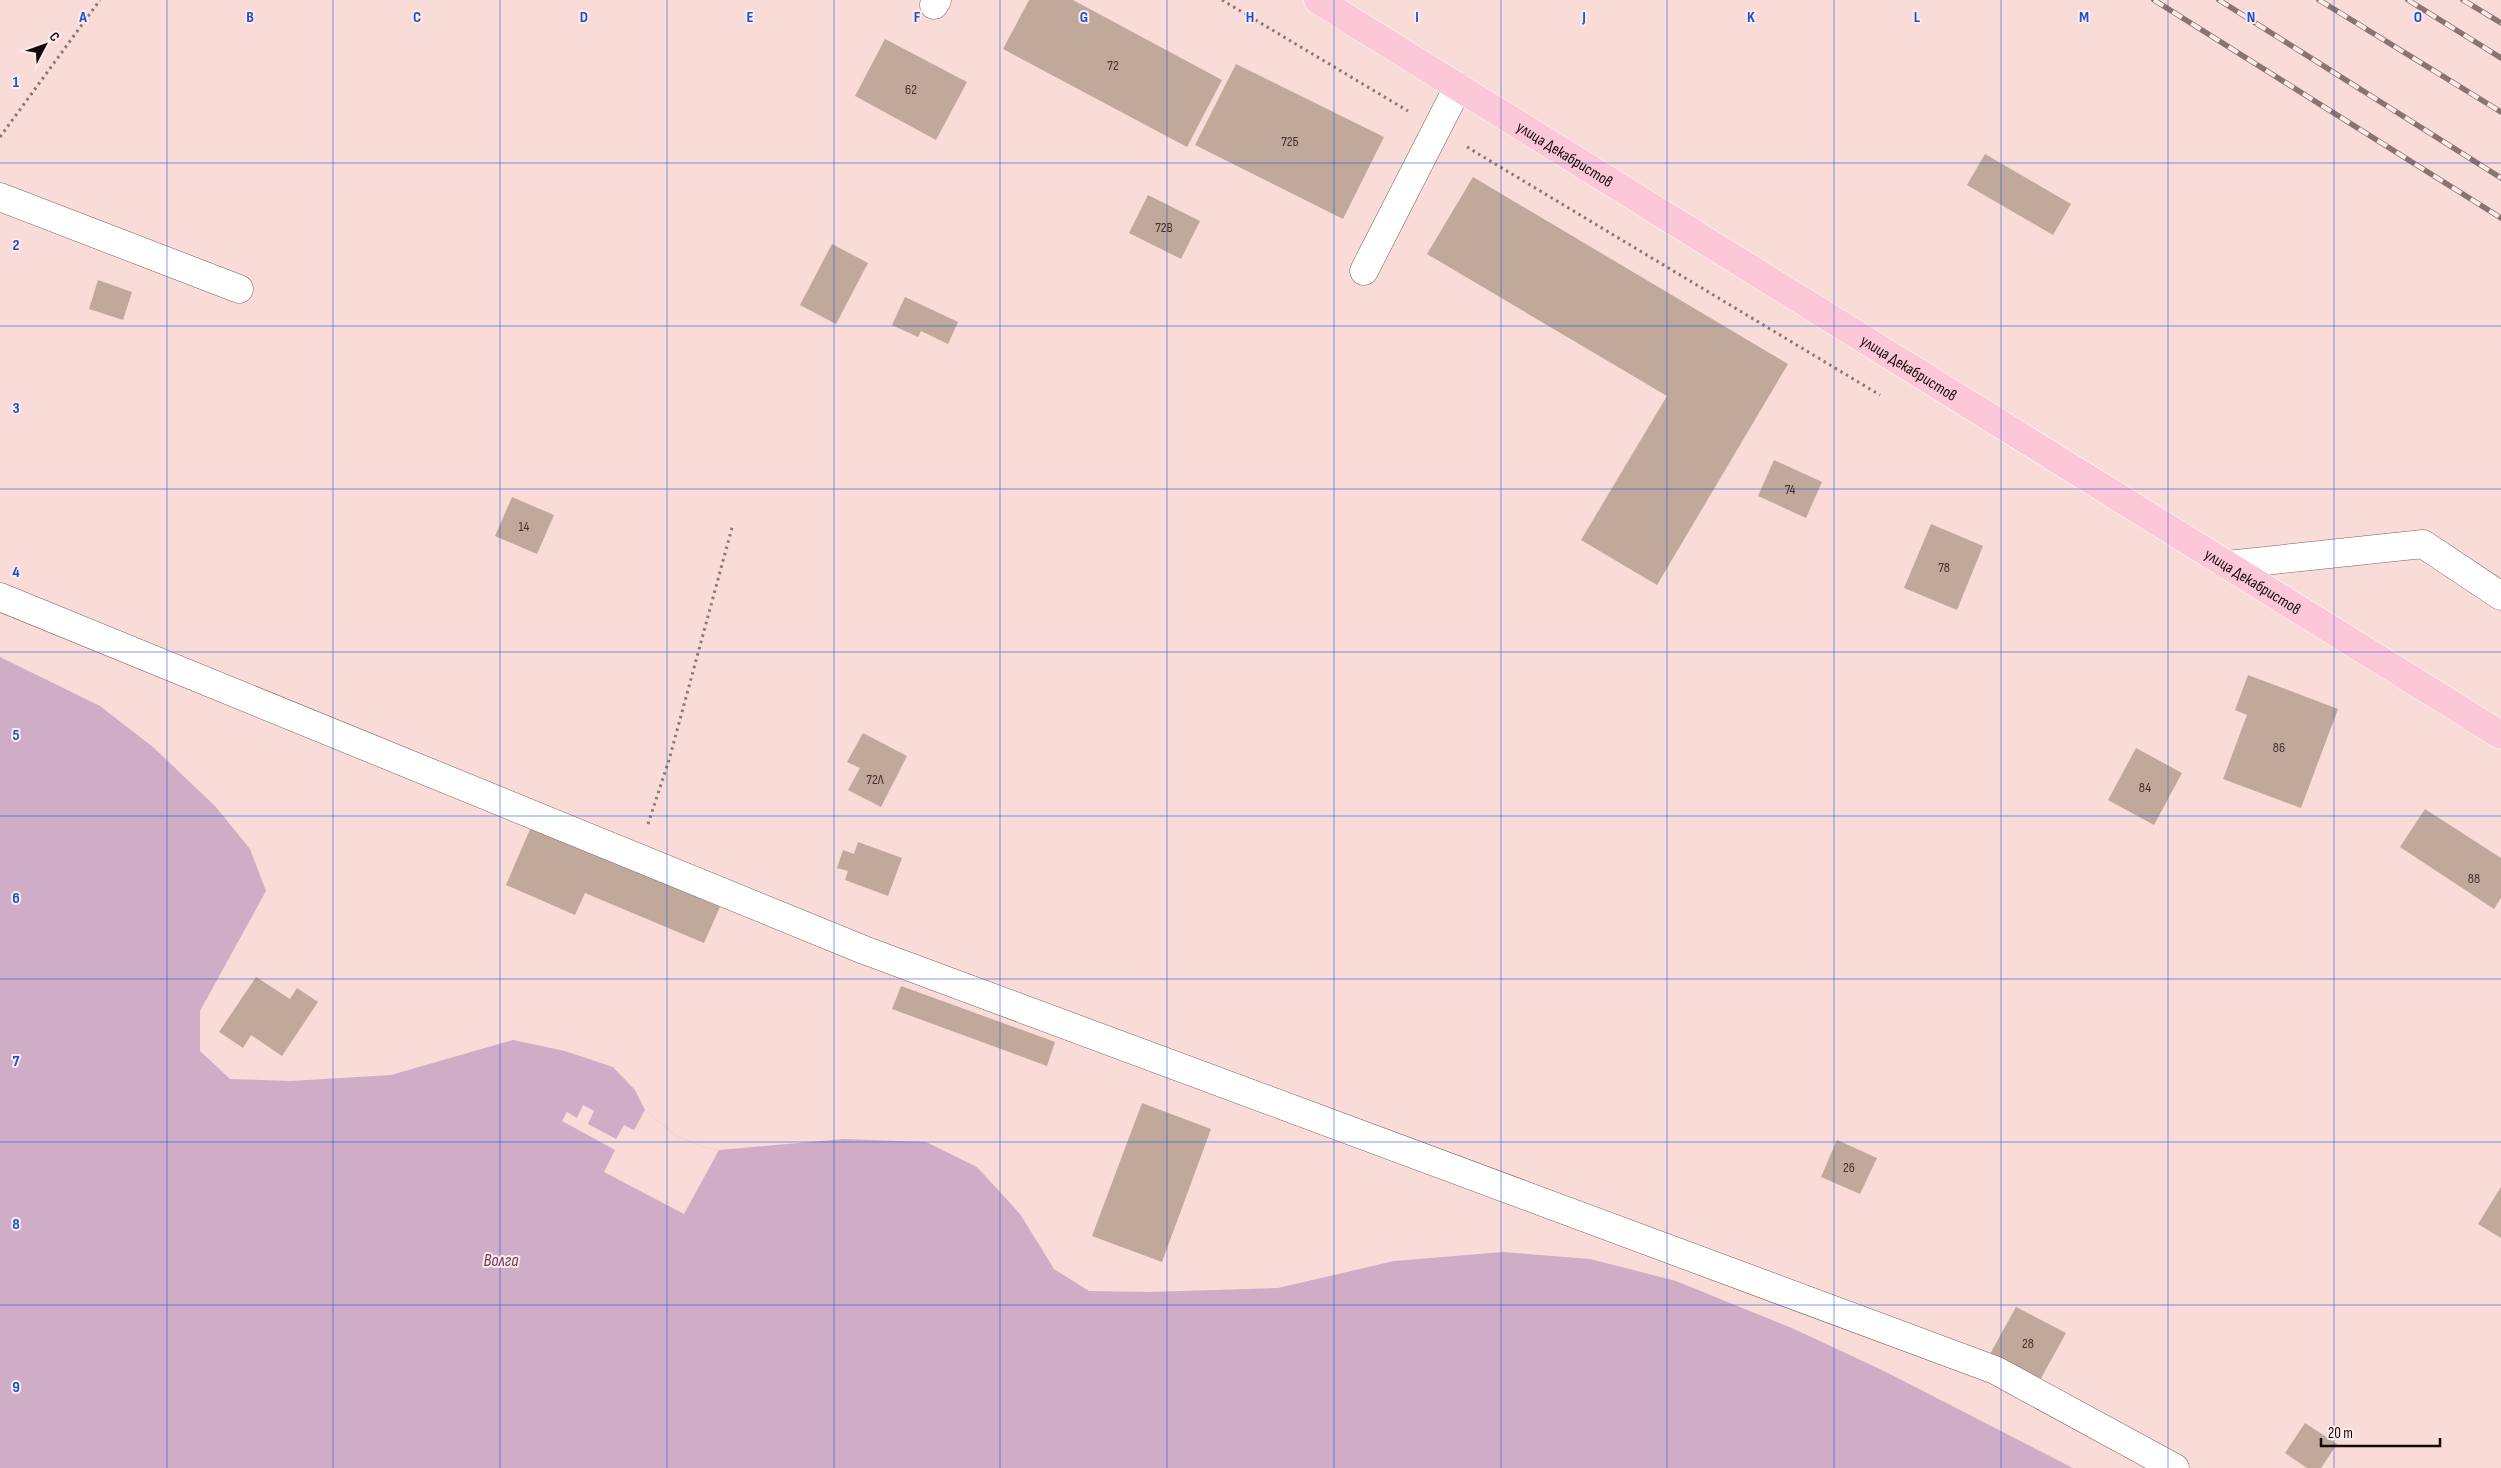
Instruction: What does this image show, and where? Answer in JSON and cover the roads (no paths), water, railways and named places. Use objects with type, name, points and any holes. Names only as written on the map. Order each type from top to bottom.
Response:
[{"type":"main road","name":"улица Декабристов","points":[[1318,0],[2501,735]]},
{"type":"street","points":[[1364,271],[1458,86]]},
{"type":"street","points":[[0,197],[239,289]]},
{"type":"street","points":[[2228,565],[2423,544],[2501,596]]},
{"type":"street","points":[[0,597],[864,950],[1995,1370],[2175,1468]]},
{"type":"water","name":"Волга","points":[[0,657],[100,706],[153,747],[215,806],[250,849],[266,891],[200,1011],[200,1051],[230,1079],[291,1081],[391,1075],[513,1040],[565,1051],[613,1067],[635,1090],[645,1110],[675,1135],[704,1147],[719,1150],[844,1139],[926,1142],[977,1167],[1020,1214],[1054,1269],[1089,1291],[1149,1292],[1278,1288],[1394,1261],[1503,1252],[1590,1259],[1676,1281],[1794,1329],[1884,1371],[2073,1468],[0,1468]]},
{"type":"railway","points":[[2154,0],[2501,218]]},
{"type":"railway","points":[[2219,0],[2501,178]]},
{"type":"railway","points":[[2319,0],[2501,112]]},
{"type":"railway","points":[[2408,0],[2501,58]]},
{"type":"railway","points":[[2463,0],[2501,23]]}]
